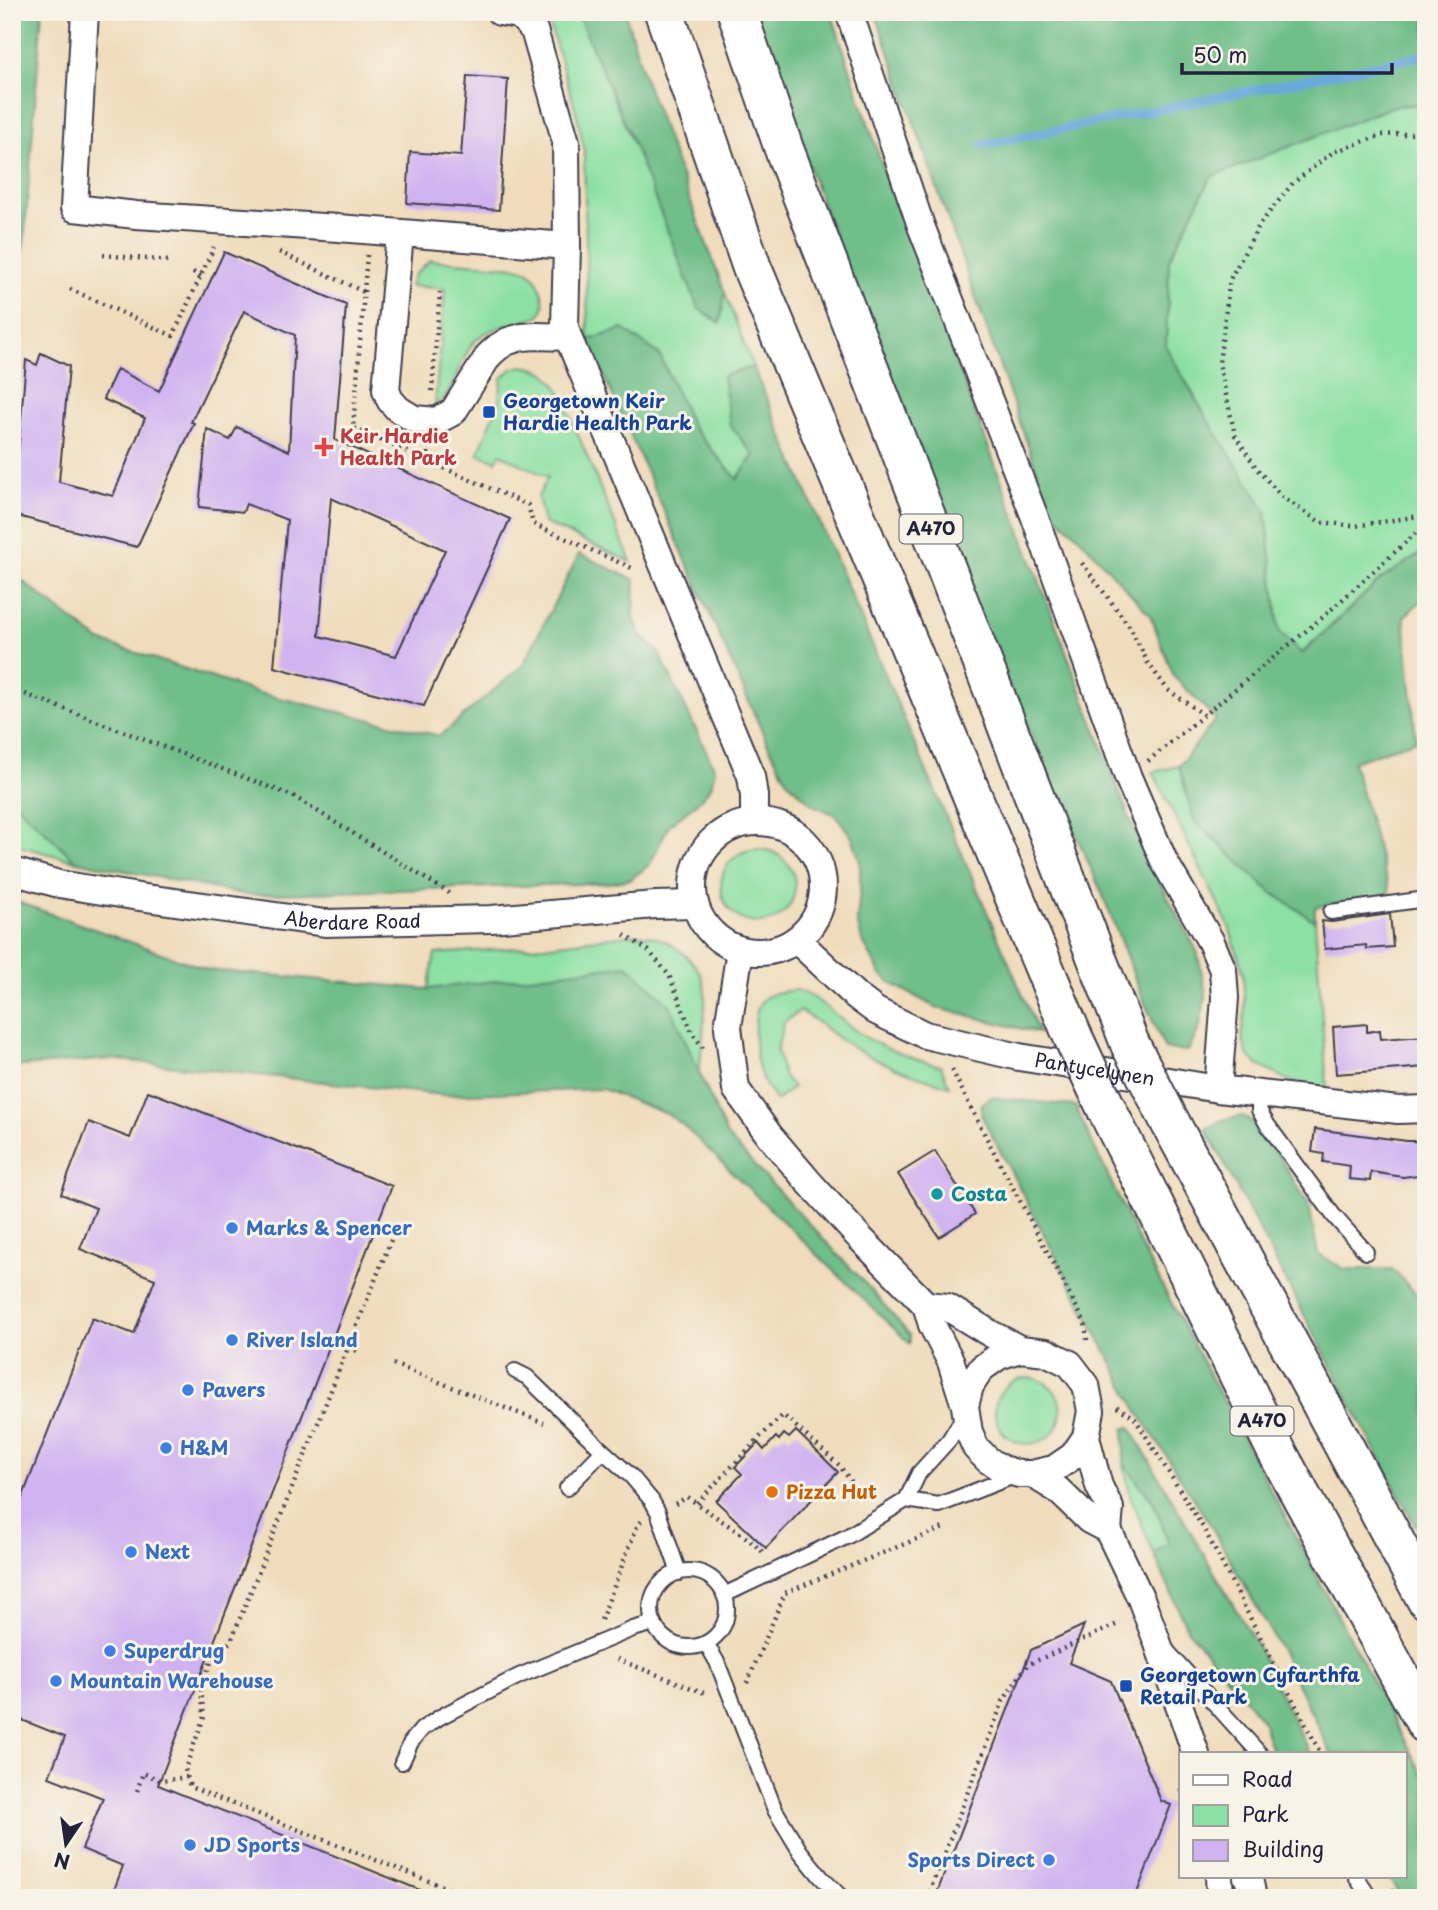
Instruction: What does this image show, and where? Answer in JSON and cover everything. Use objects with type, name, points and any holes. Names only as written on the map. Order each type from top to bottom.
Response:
[{"type":"highway","name":"A470","points":[[664,12],[752,268],[1073,1037],[1276,1450],[1426,1724]]},
{"type":"highway","name":"A470","points":[[737,12],[784,149],[1130,1044],[1426,1599]]},
{"type":"street","points":[[85,12],[74,208],[567,246]]},
{"type":"street","points":[[500,12],[519,15],[534,30],[566,142],[565,326],[568,337],[751,776],[754,822]]},
{"type":"street","points":[[849,12],[921,226],[1034,515],[1128,777],[1164,861],[1211,942],[1223,970],[1225,998],[1218,1089]]},
{"type":"street","points":[[400,234],[386,390],[390,400],[414,419],[436,421],[453,412],[489,355],[508,341],[536,336],[568,337]]},
{"type":"street","points":[[754,822],[775,824],[794,832],[810,846],[820,864],[824,885],[821,906],[812,925],[797,940],[770,952],[755,953],[725,944],[711,933],[701,920],[695,904],[692,885],[696,866],[705,849],[718,835],[735,825],[754,822]]},
{"type":"street","name":"Aberdare Road","points":[[12,871],[59,884],[325,923],[491,919],[695,904]]},
{"type":"street","name":"Pantycelynen","points":[[797,940],[856,996],[876,1011],[925,1035],[1019,1057],[1218,1089],[1398,1110],[1426,1109]]},
{"type":"street","points":[[740,950],[728,1027],[736,1089],[768,1135],[807,1180],[926,1305],[932,1325],[951,1362],[969,1432],[976,1447],[988,1460],[1002,1469],[1026,1474],[1058,1490],[1089,1520],[1108,1530]]},
{"type":"street","points":[[926,1305],[947,1307],[1020,1349],[1046,1352],[1070,1364],[1086,1385],[1091,1411],[1086,1437],[1073,1456],[1054,1469],[1026,1474]]},
{"type":"street","points":[[965,1411],[971,1386],[982,1368],[999,1356],[1020,1349]]},
{"type":"street","points":[[1086,1437],[1099,1486],[1110,1508],[1108,1530],[1141,1599],[1195,1752]]},
{"type":"street","points":[[1219,1878],[1220,1898]]},
{"type":"street","points":[[1248,1878],[1253,1898]]},
{"type":"lane","points":[[1331,912],[1426,899]]},
{"type":"lane","points":[[1261,1095],[1259,1110],[1266,1124],[1334,1216],[1366,1252]]},
{"type":"lane","points":[[515,1371],[527,1377],[632,1477],[652,1501],[663,1524],[679,1573]]},
{"type":"lane","points":[[724,1595],[848,1536],[906,1500],[919,1473],[949,1440],[965,1411]]},
{"type":"lane","points":[[567,1488],[603,1451]]},
{"type":"lane","points":[[906,1500],[939,1505],[1026,1474]]},
{"type":"lane","points":[[697,1572],[710,1577],[724,1595],[727,1611],[724,1624],[717,1635],[694,1647],[669,1641],[654,1623],[651,1607],[654,1594],[661,1583],[671,1575],[679,1573],[697,1572]]},
{"type":"lane","points":[[402,1762],[411,1742],[422,1729],[440,1717],[519,1676],[654,1623]]},
{"type":"lane","points":[[1157,1641],[1258,1752]]},
{"type":"lane","points":[[706,1643],[717,1662],[775,1810],[800,1851],[842,1898]]},
{"type":"lane","points":[[1357,1878],[1370,1898]]},
{"type":"path","points":[[1426,133],[1382,135],[1333,152],[1293,183],[1260,224],[1230,279],[1219,363],[1235,435],[1256,469],[1282,497],[1320,522],[1355,526],[1426,515]]},
{"type":"path","points":[[70,289],[173,336],[218,239]]},
{"type":"path","points":[[269,248],[364,292]]},
{"type":"path","points":[[103,255],[170,261]]},
{"type":"path","points":[[193,272],[201,276]]},
{"type":"path","points":[[432,394],[440,292]]},
{"type":"path","points":[[428,447],[428,461]]},
{"type":"path","points":[[1128,777],[1323,617],[1426,524]]},
{"type":"path","points":[[566,538],[637,570],[644,567]]},
{"type":"path","points":[[1073,554],[1130,627],[1148,663],[1168,691],[1204,715]]},
{"type":"path","points":[[12,689],[293,796],[491,919]]},
{"type":"path","points":[[614,909],[617,931],[648,950],[669,975],[692,1032],[705,1051]]},
{"type":"path","points":[[948,1062],[1085,1324],[1087,1340]]},
{"type":"path","points":[[391,1240],[230,1641],[212,1659],[201,1690],[204,1717],[185,1769],[190,1787],[472,1898]]},
{"type":"path","points":[[349,1347],[359,1352]]},
{"type":"path","points":[[393,1364],[544,1424]]},
{"type":"path","points":[[1117,1407],[1134,1417],[1204,1529],[1320,1752]]},
{"type":"path","points":[[696,1503],[783,1415],[839,1465],[853,1484]]},
{"type":"path","points":[[675,1504],[687,1497],[747,1538],[766,1555]]},
{"type":"path","points":[[598,1628],[637,1527],[643,1518]]},
{"type":"path","points":[[746,1687],[785,1593],[952,1525]]},
{"type":"path","points":[[927,1898],[1003,1701],[1027,1665],[1120,1623]]},
{"type":"path","points":[[609,1656],[718,1698]]},
{"type":"path","points":[[137,1791],[143,1773],[162,1781],[187,1777]]},
{"type":"green space","points":[[12,12],[42,12],[24,244],[12,299]]},
{"type":"green space","points":[[546,12],[577,12],[633,143],[720,322],[725,293],[753,367],[723,376],[730,425],[754,455],[737,479],[693,428],[659,354],[623,329],[588,340],[584,149],[577,115]]},
{"type":"green space","points":[[577,12],[625,12],[645,80],[725,293],[720,323],[698,308],[633,143]]},
{"type":"green space","points":[[751,12],[831,12],[888,183],[1129,817],[1146,857],[1197,951],[1206,993],[1200,1027],[1188,1051],[1165,1049],[1102,893],[963,583]]},
{"type":"green space","points":[[875,12],[1426,12],[1426,104],[1394,106],[1211,177],[1169,260],[1166,347],[1206,417],[1266,511],[1279,631],[1302,654],[1380,580],[1426,550],[1426,596],[1404,617],[1416,740],[1353,762],[1389,897],[1315,907],[1315,921],[1271,892],[1194,821],[1179,766],[1216,719],[1174,677],[1150,615],[1078,536],[1051,511]]},
{"type":"green space","points":[[1426,104],[1426,550],[1380,580],[1301,654],[1279,631],[1266,511],[1206,417],[1166,347],[1169,260],[1211,177],[1394,106]]},
{"type":"green space","points":[[430,260],[517,267],[532,274],[537,280],[543,301],[542,311],[534,318],[491,330],[475,341],[447,393],[435,405],[445,289],[410,286],[414,275]]},
{"type":"green space","points":[[623,329],[659,354],[693,428],[737,479],[754,455],[730,425],[723,376],[753,367],[1039,1033],[937,1008],[881,975],[862,940],[857,921],[860,862],[853,839],[836,815],[813,805],[788,782],[769,747],[588,340]]},
{"type":"green space","points":[[522,366],[545,373],[560,391],[631,562],[544,523],[538,497],[548,477],[500,454],[496,461],[478,454],[499,402],[502,378],[512,369]]},
{"type":"green space","points":[[579,554],[635,580],[634,619],[641,635],[658,651],[715,769],[711,787],[699,801],[669,825],[650,864],[631,879],[609,883],[247,895],[76,861],[12,800],[12,573],[100,641],[259,693],[440,736],[523,665]]},
{"type":"green space","points":[[1179,766],[1194,821],[1271,892],[1315,921],[1327,1088],[1292,1082],[1258,1065],[1247,1054],[1242,1036],[1245,1011],[1243,972],[1229,926],[1153,772]]},
{"type":"green space","points":[[12,800],[76,861],[12,844]]},
{"type":"green space","points":[[758,849],[779,855],[789,865],[795,886],[789,907],[779,917],[758,923],[737,917],[727,907],[721,886],[727,865],[737,855]]},
{"type":"green space","points":[[12,900],[209,970],[428,989],[627,965],[670,1005],[727,1136],[871,1290],[910,1335],[910,1344],[683,1125],[667,1114],[602,1089],[443,1095],[111,1059],[12,1067]]},
{"type":"green space","points":[[635,934],[667,942],[682,952],[700,973],[705,998],[699,1072],[670,1005],[428,989],[435,954],[544,946]]},
{"type":"green space","points":[[797,990],[822,1004],[879,1045],[941,1066],[949,1086],[869,1056],[800,1011],[784,1022],[777,1050],[783,1075],[793,1087],[776,1101],[759,1071],[755,1040],[756,1018],[761,1002],[768,996]]},
{"type":"green space","points":[[991,1097],[1075,1106],[1142,1248],[1426,1781],[1426,1898],[1401,1898],[1390,1878],[1406,1878],[1406,1752],[1330,1752],[1283,1654],[1210,1524],[1137,1410],[982,1117],[981,1105]]},
{"type":"green space","points":[[1243,1116],[1261,1128],[1309,1205],[1318,1254],[1345,1269],[1392,1269],[1426,1304],[1426,1329],[1422,1347],[1426,1355],[1426,1526],[1415,1525],[1206,1129],[1222,1120]]},
{"type":"green space","points":[[1028,1378],[1051,1388],[1061,1411],[1051,1434],[1028,1444],[1005,1434],[995,1411],[1005,1388]]},
{"type":"green space","points":[[1130,1427],[1257,1646],[1309,1752],[1272,1751],[1262,1720],[1187,1629],[1154,1554],[1169,1543],[1154,1503],[1124,1464],[1124,1429]]},
{"type":"green space","points":[[1124,1464],[1154,1503],[1169,1543],[1154,1554],[1130,1495]]},
{"type":"building","points":[[467,76],[508,79],[499,210],[407,203],[410,152],[461,156]]},
{"type":"building","points":[[224,252],[346,305],[335,440],[510,519],[424,706],[274,667],[287,520],[246,504],[243,512],[199,507],[207,429],[230,440],[237,427],[289,451],[295,335],[244,311],[191,422],[194,423],[137,547],[13,515],[26,360],[37,365],[41,353],[69,366],[59,482],[113,496],[145,418],[103,399],[117,369],[159,391]],"holes":[[[331,498],[445,550],[396,656],[319,636]]]},
{"type":"building","points":[[1390,914],[1393,947],[1367,949],[1366,945],[1325,949],[1322,921]]},
{"type":"building","points":[[1367,1024],[1367,1032],[1380,1030],[1381,1039],[1426,1036],[1426,1067],[1336,1074],[1333,1027]]},
{"type":"building","points":[[148,1091],[392,1186],[158,1785],[440,1898],[111,1898],[123,1866],[82,1849],[103,1798],[49,1777],[65,1737],[12,1716],[12,1524],[92,1318],[134,1334],[155,1279],[80,1249],[96,1208],[61,1194],[89,1122],[130,1138]]},
{"type":"building","points":[[1315,1129],[1426,1141],[1426,1174],[1403,1177],[1371,1172],[1370,1181],[1349,1179],[1350,1166],[1323,1162],[1324,1154],[1312,1152]]},
{"type":"building","name":"Costa","points":[[935,1151],[975,1214],[939,1237],[898,1174]]},
{"type":"building","name":"Pizza Hut","points":[[796,1431],[838,1472],[766,1548],[716,1501],[742,1474],[735,1467],[758,1443],[764,1450],[776,1437],[779,1440],[784,1434],[789,1438]]},
{"type":"building","points":[[1084,1625],[1069,1663],[1111,1681],[1161,1801],[1171,1805],[1135,1898],[935,1898],[1031,1650]]},
{"type":"waterway","points":[[983,145],[1426,55]]},
{"type":"place","name":"Georgetown Keir Hardie Health Park","points":[[489,412]]},
{"type":"place","name":"Keir Hardie Health Park","points":[[324,447]]},
{"type":"place","name":"Costa","points":[[937,1194]]},
{"type":"place","name":"Marks & Spencer","points":[[232,1228]]},
{"type":"place","name":"River Island","points":[[232,1340]]},
{"type":"place","name":"Pavers","points":[[188,1390]]},
{"type":"place","name":"H&M","points":[[166,1448]]},
{"type":"place","name":"Pizza Hut","points":[[772,1492]]},
{"type":"place","name":"Next","points":[[131,1552]]},
{"type":"place","name":"Superdrug","points":[[110,1651]]},
{"type":"place","name":"Mountain Warehouse","points":[[56,1681]]},
{"type":"place","name":"Georgetown Cyfarthfa Retail Park","points":[[1126,1686]]},
{"type":"place","name":"JD Sports","points":[[190,1845]]},
{"type":"place","name":"Sports Direct","points":[[1049,1860]]}]
